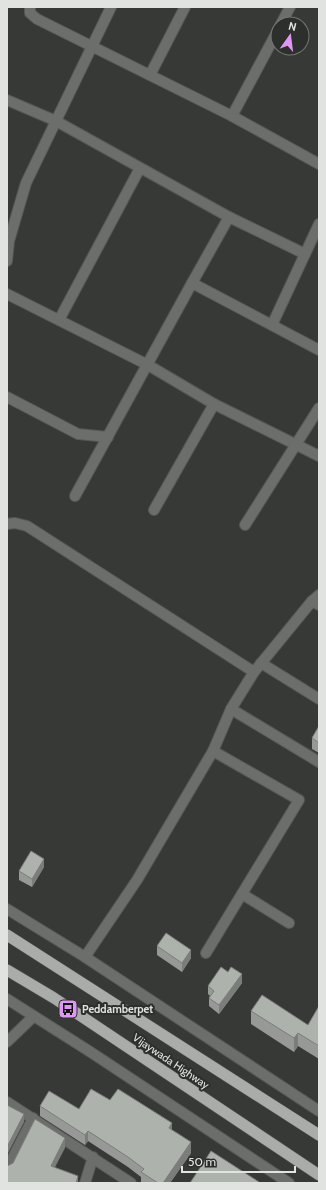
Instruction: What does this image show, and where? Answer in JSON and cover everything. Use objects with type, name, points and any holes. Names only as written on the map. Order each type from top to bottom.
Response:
[{"type":"highway","name":"Vijaywada Highway","points":[[7,935],[319,1135]]},
{"type":"highway","name":"Vijaywada Highway","points":[[7,970],[54,998],[319,1175]]},
{"type":"street","points":[[30,7],[30,13],[37,19],[92,45],[232,116],[319,164]]},
{"type":"street","points":[[7,261],[9,241],[26,183],[111,7]]},
{"type":"street","points":[[150,75],[185,7]]},
{"type":"street","points":[[285,16],[290,7]]},
{"type":"street","points":[[232,116],[270,45]]},
{"type":"street","points":[[7,100],[56,121],[229,217],[305,254]]},
{"type":"street","points":[[59,320],[140,168]]},
{"type":"street","points":[[75,496],[229,217]]},
{"type":"street","points":[[272,325],[319,224]]},
{"type":"street","points":[[192,283],[319,350]]},
{"type":"street","points":[[7,294],[148,365],[214,404],[319,456]]},
{"type":"street","points":[[7,397],[78,434],[108,437]]},
{"type":"street","points":[[154,510],[214,404]]},
{"type":"street","points":[[245,525],[319,408]]},
{"type":"street","points":[[7,524],[15,523],[27,526],[254,672]]},
{"type":"street","points":[[85,957],[137,880],[213,751],[231,709],[254,672],[260,663],[317,601]]},
{"type":"street","points":[[260,663],[319,698]]},
{"type":"street","points":[[231,709],[319,762]]},
{"type":"street","points":[[206,953],[299,800],[213,751]]},
{"type":"street","points":[[242,894],[289,923]]},
{"type":"street","points":[[7,909],[85,957],[319,1111]]},
{"type":"street","points":[[7,1000],[89,1051],[289,1183]]},
{"type":"street","points":[[7,1042],[33,1017]]},
{"type":"street","points":[[7,1102],[34,1118],[131,1183]]},
{"type":"street","points":[[7,1169],[34,1118]]},
{"type":"street","points":[[85,1183],[93,1157]]},
{"type":"building","points":[[319,726],[319,743],[312,738]]},
{"type":"building","points":[[31,851],[44,859],[32,879],[19,871]]},
{"type":"building","points":[[166,933],[191,950],[182,963],[157,946]]},
{"type":"building","points":[[221,967],[228,972],[231,967],[242,974],[219,1005],[209,998],[214,991],[208,986]]},
{"type":"building","points":[[262,995],[308,1025],[319,1006],[319,1046],[298,1033],[294,1038],[251,1011]]},
{"type":"building","points":[[91,1089],[110,1100],[118,1089],[172,1123],[169,1128],[191,1142],[163,1183],[158,1183],[141,1172],[144,1169],[88,1131],[85,1135],[40,1106],[49,1091],[79,1109]]},
{"type":"building","points":[[7,1105],[24,1114],[7,1147]]},
{"type":"building","points":[[35,1119],[65,1138],[51,1166],[78,1176],[76,1183],[7,1183],[7,1166],[13,1163]]},
{"type":"building","points":[[211,1151],[259,1182],[190,1183]]},
{"type":"place","name":"Peddamberpet","points":[[68,1009]]}]
